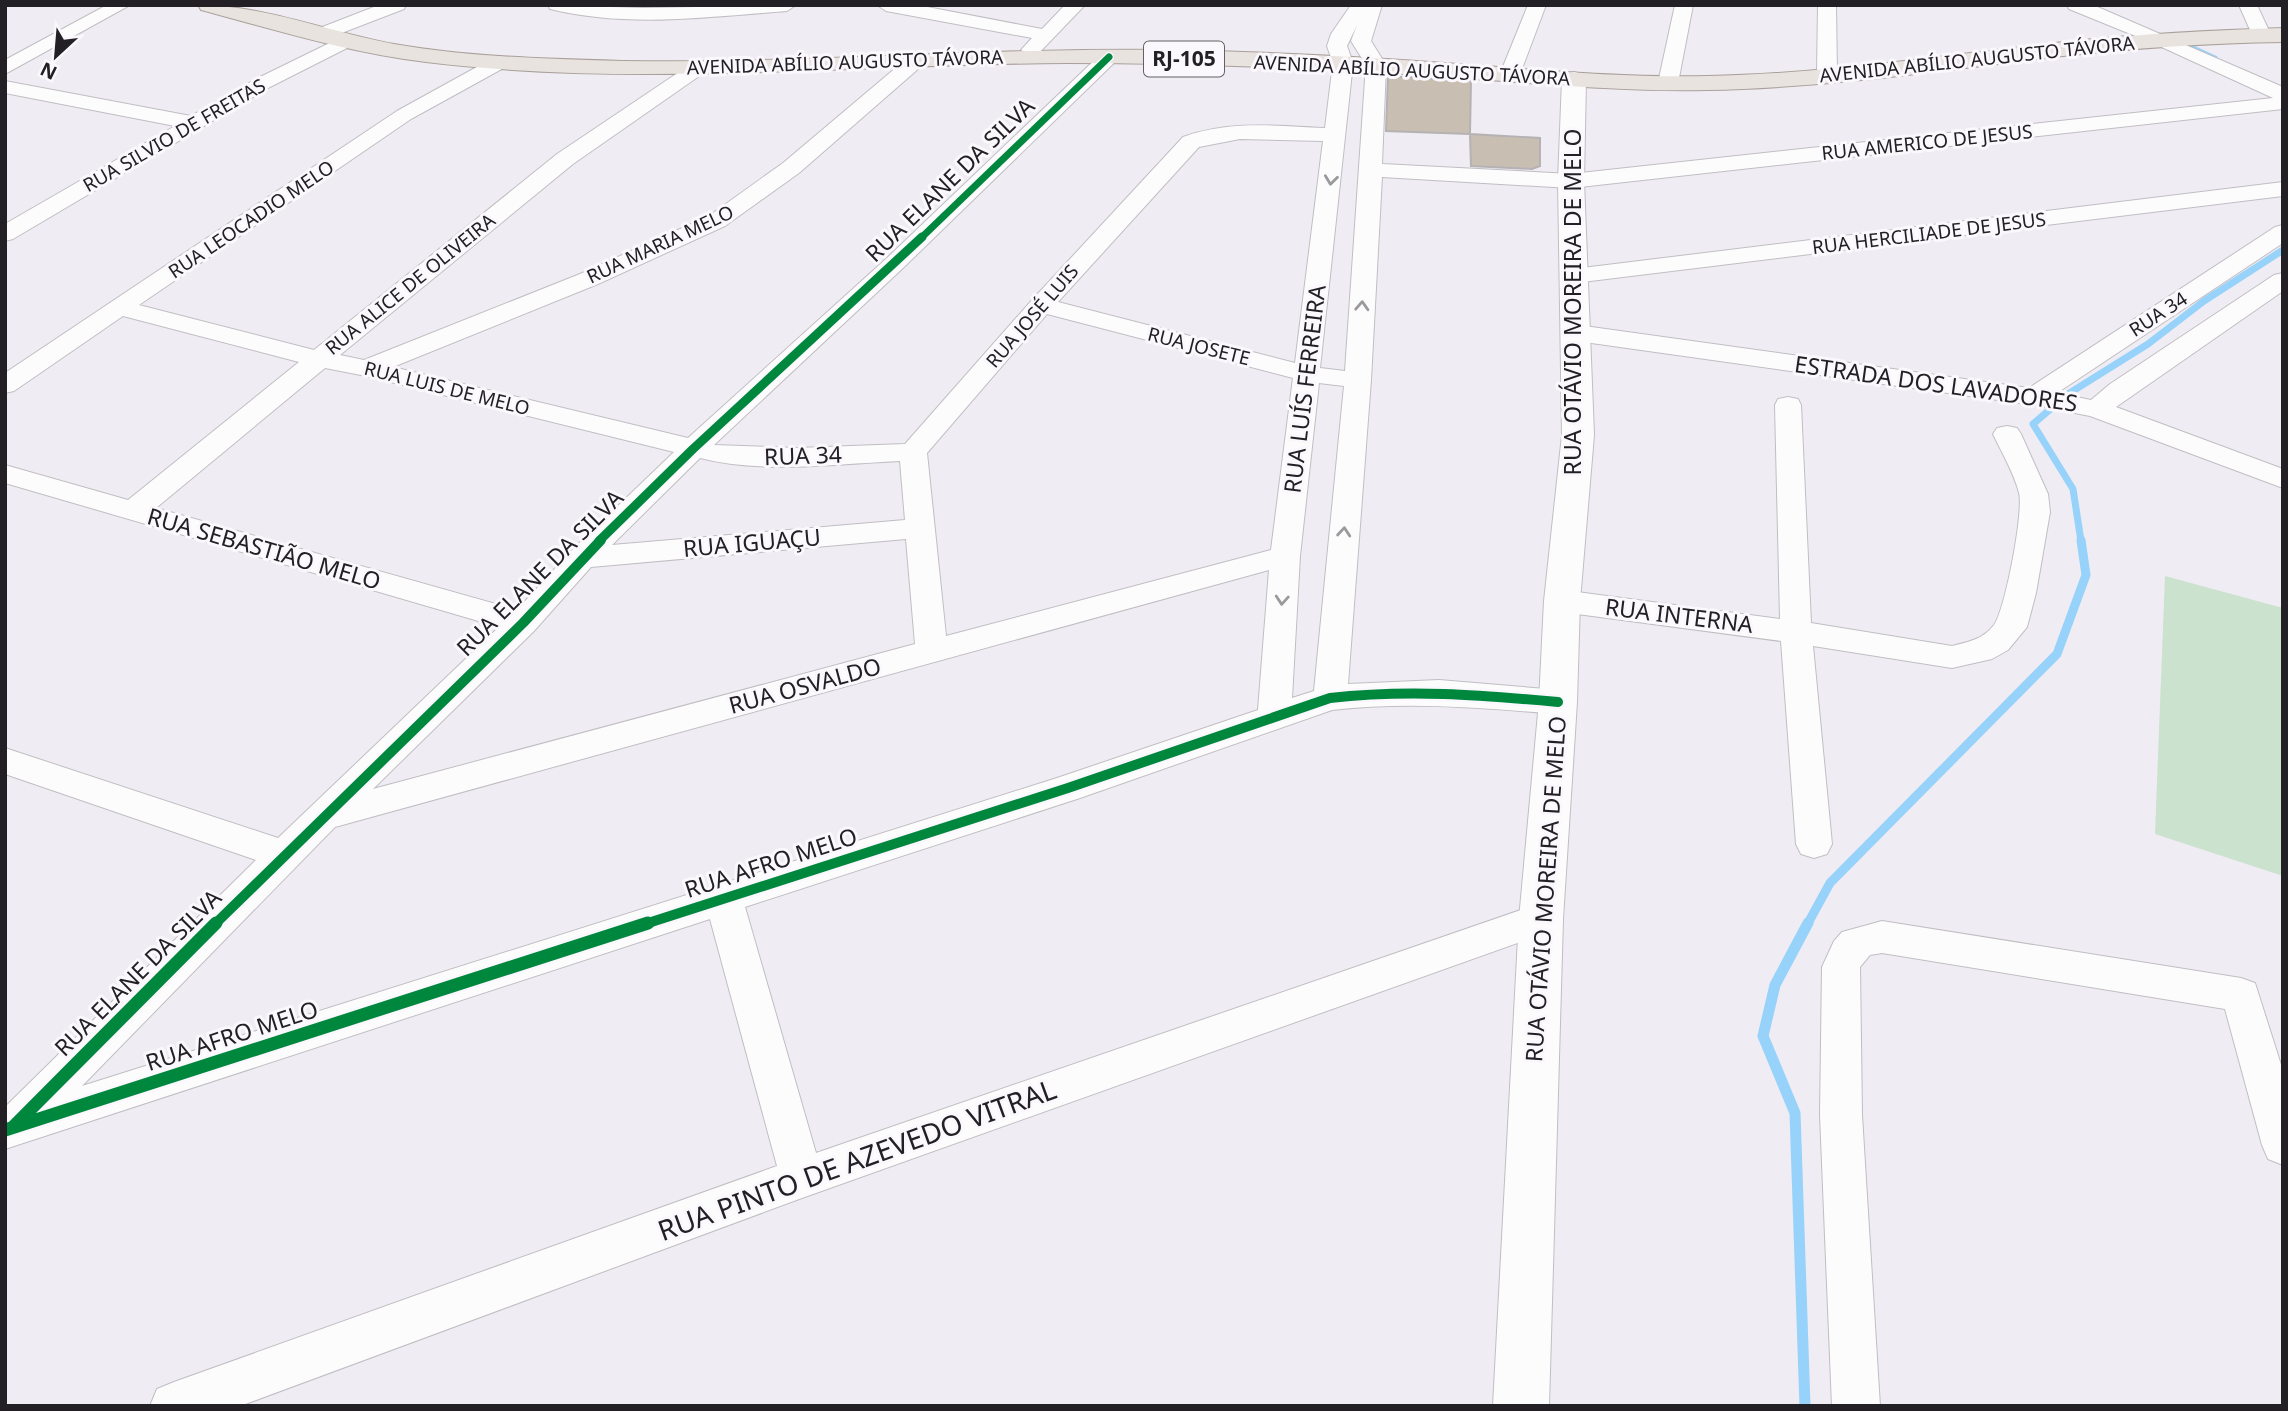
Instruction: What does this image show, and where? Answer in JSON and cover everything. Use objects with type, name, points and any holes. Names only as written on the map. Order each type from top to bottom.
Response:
[{"type":"main road","name":"AVENIDA ABÍLIO AUGUSTO TÁVORA","points":[[209,5],[346,41],[425,55],[502,61],[698,68],[918,59],[1109,57],[1343,63],[1668,83],[1739,82],[2181,38],[2272,35]]},
{"type":"street","points":[[5,68],[121,5]]},
{"type":"street","points":[[319,35],[397,5]]},
{"type":"street","points":[[558,5],[596,12],[635,14],[787,5]]},
{"type":"street","points":[[886,5],[1045,35]]},
{"type":"street","points":[[1025,57],[1076,5]]},
{"type":"street","name":"RUA LUÍS FERREIRA","points":[[1274,716],[1285,556],[1343,63],[1337,46],[1341,34],[1361,5]]},
{"type":"street","points":[[1373,5],[1362,41],[1376,65]]},
{"type":"street","points":[[1510,75],[1537,5]]},
{"type":"street","points":[[1668,83],[1684,5]]},
{"type":"street","points":[[1827,5],[1827,75]]},
{"type":"street","points":[[2076,5],[2250,58]]},
{"type":"street","points":[[2110,5],[2181,38],[2283,95]]},
{"type":"street","points":[[2248,5],[2272,35]]},
{"type":"street","name":"RUA SILVIO DE FREITAS","points":[[11,226],[263,83],[346,41]]},
{"type":"street","name":"RUA ELANE DA SILVA","points":[[8,1130],[324,815],[523,623],[582,558],[693,449],[895,263],[1109,57]]},
{"type":"street","name":"RUA MARIA MELO","points":[[366,368],[589,279],[717,221],[781,176],[918,59]]},
{"type":"street","name":"RUA LEOCADIO MELO","points":[[5,385],[404,115],[502,61]]},
{"type":"street","name":"RUA LUÍS FERREIRA","points":[[1330,698],[1358,380],[1376,65]]},
{"type":"street","name":"RUA ALICE DE OLIVEIRA","points":[[132,512],[565,159],[698,68]]},
{"type":"street","name":"RUA OTÁVIO MOREIRA DE MELO","points":[[1516,1403],[1541,919],[1558,702],[1562,601],[1578,435],[1571,181],[1574,79]]},
{"type":"street","points":[[5,87],[194,123]]},
{"type":"street","name":"RUA AMERICO DE JESUS","points":[[1371,160],[1571,181],[2283,103]]},
{"type":"street","name":"RUA JOSÉ LUIS","points":[[913,452],[1041,305],[1191,142],[1209,135],[1231,134],[1334,141],[1371,160]]},
{"type":"street","name":"RUA HERCILIADE DE JESUS","points":[[1574,276],[2281,191]]},
{"type":"street","name":"RUA 34","points":[[2041,398],[2283,232]]},
{"type":"street","points":[[2092,408],[2283,279]]},
{"type":"street","name":"RUA JOSETE","points":[[1041,305],[1307,374],[1358,380]]},
{"type":"street","name":"RUA LUIS DE MELO","points":[[120,308],[317,359],[366,368],[693,449]]},
{"type":"street","name":"ESTRADA DOS LAVADORES","points":[[1577,333],[2041,398],[2092,408],[2283,479]]},
{"type":"street","points":[[1788,405],[1796,632],[1814,844]]},
{"type":"street","name":"RUA INTERNA","points":[[1562,601],[1796,632],[1952,657],[1980,651],[1997,642],[2011,627],[2021,593],[2035,512],[2034,494],[2007,434]]},
{"type":"street","name":"RUA 34","points":[[693,449],[749,458],[913,452]]},
{"type":"street","points":[[913,452],[932,651]]},
{"type":"street","name":"RUA SEBASTIÃO MELO","points":[[5,474],[523,623]]},
{"type":"street","name":"RUA IGUAÇU","points":[[582,558],[921,528]]},
{"type":"street","name":"RUA OSVALDO","points":[[324,815],[1285,556]]},
{"type":"street","name":"RUA AFRO MELO","points":[[8,1130],[1068,788],[1330,698],[1375,693],[1439,692],[1558,702]]},
{"type":"street","points":[[5,761],[285,855]]},
{"type":"street","points":[[724,900],[802,1178]]},
{"type":"street","name":"RUA PINTO DE AZEVEDO VITRAL","points":[[174,1406],[802,1178],[1541,919]]},
{"type":"street","points":[[1856,1406],[1841,1115],[1841,967],[1848,949],[1860,940],[1882,937],[2241,995],[2283,1145]]},
{"type":"green space","points":[[2165,576],[2283,608],[2283,876],[2155,834]]},
{"type":"building","points":[[1388,76],[1471,81],[1470,134],[1386,131]]},
{"type":"building","points":[[1470,134],[1540,138],[1540,166],[1532,169],[1471,166]]},
{"type":"waterway","points":[[2191,47],[2215,58]]},
{"type":"waterway","points":[[2081,541],[2073,489],[2033,424],[2068,394],[2148,344],[2204,301],[2283,250]]},
{"type":"waterway","points":[[1807,925],[1830,883],[2057,654],[2086,575],[2081,540]]},
{"type":"waterway","points":[[1805,1406],[1795,1113],[1763,1036],[1775,985],[1808,923]]},
{"type":"cycle path","points":[[14,1126],[324,815],[523,623],[582,558],[693,449],[895,263],[1109,57]]},
{"type":"cycle path","points":[[5,1130],[1068,788],[1330,698],[1375,693],[1439,692],[1558,702]]}]
